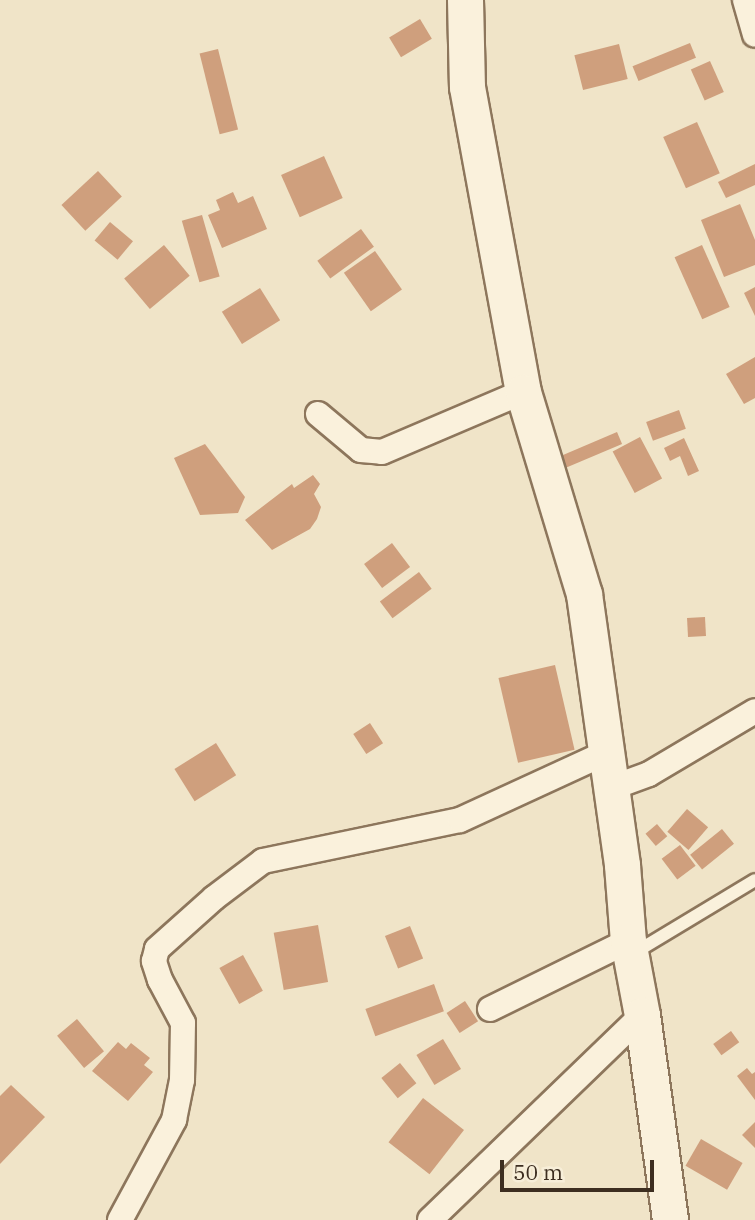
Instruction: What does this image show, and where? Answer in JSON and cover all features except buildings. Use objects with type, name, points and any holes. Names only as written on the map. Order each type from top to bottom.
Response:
[{"type":"street","points":[[465,0],[467,87],[523,392],[584,594],[622,865],[629,948],[642,1016],[670,1220]]},
{"type":"street","points":[[745,0],[755,35]]},
{"type":"street","points":[[318,414],[361,450],[382,452],[523,392]]},
{"type":"street","points":[[611,788],[649,774],[755,711]]},
{"type":"street","points":[[120,1220],[174,1121],[182,1080],[183,1023],[160,980],[154,961],[157,949],[214,898],[263,861],[460,820],[606,753]]},
{"type":"street","points":[[491,1009],[629,948]]},
{"type":"street","points":[[430,1220],[642,1016]]},
{"type":"lane","points":[[629,948],[755,880]]}]
